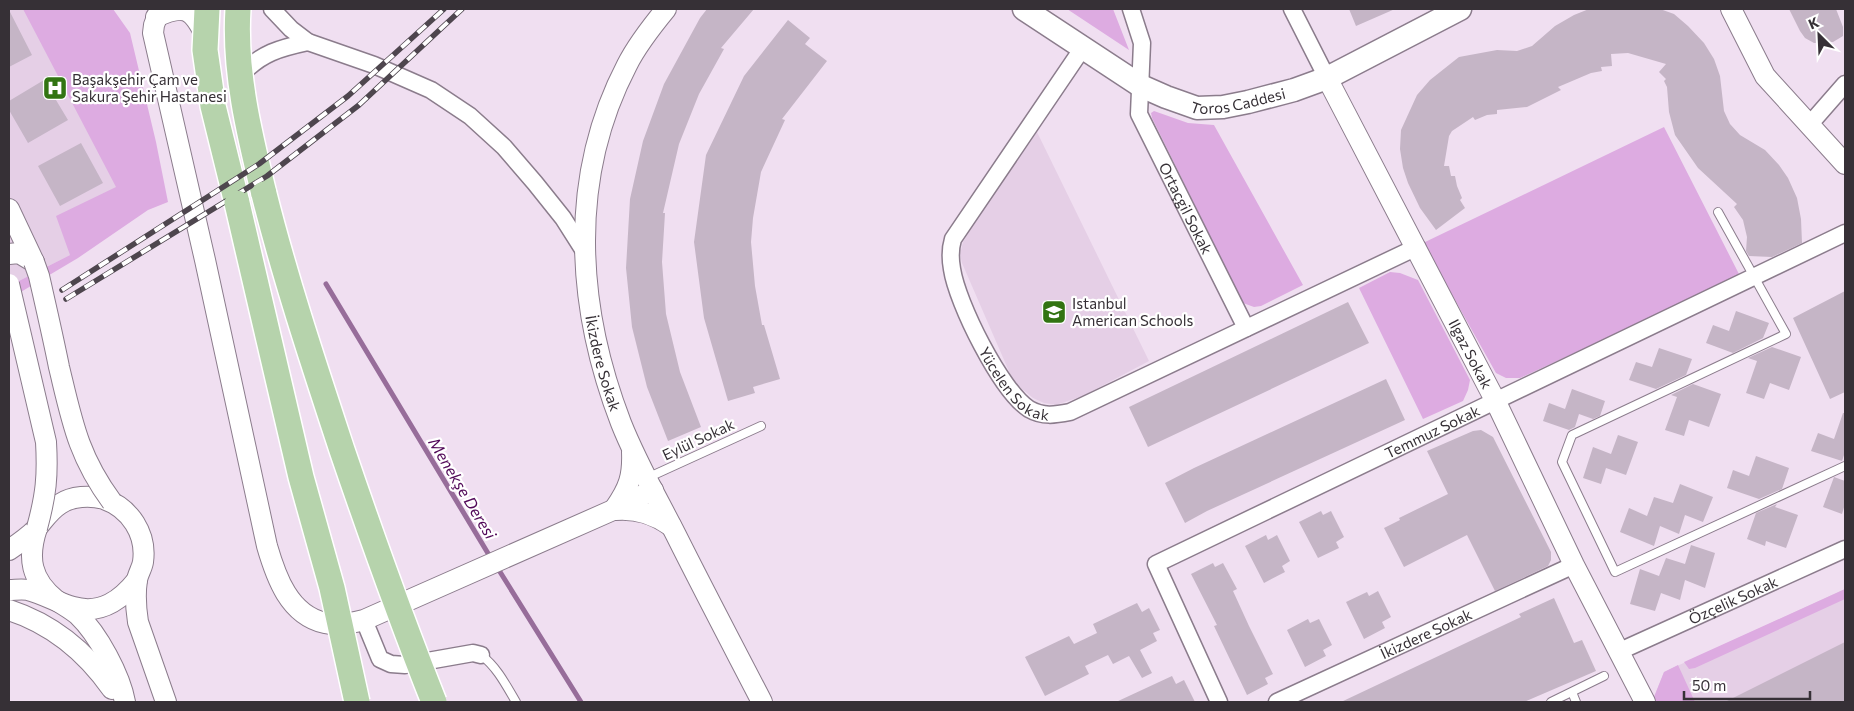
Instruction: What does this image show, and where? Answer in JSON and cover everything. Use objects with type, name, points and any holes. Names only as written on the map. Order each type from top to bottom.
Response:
[{"type":"main road","points":[[207,9],[205,50],[213,106],[301,477],[332,588],[357,702]]},
{"type":"main road","points":[[238,9],[236,33],[240,75],[251,139],[282,261],[309,353],[382,564],[434,702]]},
{"type":"main road","name":"Toros Caddesi","points":[[1024,9],[1082,49],[1141,86],[1166,98],[1197,108],[1223,107],[1284,92],[1327,78],[1460,9]]},
{"type":"street","points":[[205,35],[193,14],[176,9],[158,13],[153,33],[205,260],[267,546],[275,573],[286,596],[305,614],[325,623],[348,624],[364,620],[606,513],[650,484]]},
{"type":"street","points":[[272,9],[291,29],[308,42],[374,65],[431,90],[470,116],[504,147],[536,183],[563,218],[584,251]]},
{"type":"street","name":"İkizdere Sokak","points":[[666,9],[628,62],[614,91],[593,164],[584,224],[584,251],[589,304],[608,387],[621,424],[671,526],[762,702]]},
{"type":"street","name":"Ortaçgil Sokak","points":[[1131,9],[1142,43],[1139,114],[1246,328]]},
{"type":"street","name":"Ilgaz Sokak","points":[[1292,9],[1495,400],[1574,565],[1645,702]]},
{"type":"street","points":[[1731,9],[1764,76],[1845,164]]},
{"type":"street","points":[[240,75],[261,56],[308,42]]},
{"type":"street","name":"Yücelen Sokak","points":[[1082,49],[953,239],[949,252],[959,294],[973,325],[997,370],[1016,398],[1030,410],[1048,416],[1070,412],[1417,248]]},
{"type":"street","points":[[1810,124],[1845,84]]},
{"type":"street","points":[[9,209],[39,276],[72,423],[86,461],[112,502]]},
{"type":"street","name":"Temmuz Sokak","points":[[1219,702],[1156,564],[1845,232]]},
{"type":"street","points":[[9,254],[19,253],[34,262]]},
{"type":"street","points":[[9,284],[46,442],[48,465],[45,497],[31,543],[31,560],[35,575],[44,589],[79,616],[95,636],[112,665],[124,694],[125,702]]},
{"type":"street","points":[[606,513],[629,484],[633,470],[632,447]]},
{"type":"street","points":[[9,550],[36,528],[47,514],[61,503],[78,497],[96,497],[112,502],[127,512],[138,527],[143,544],[143,562],[137,580],[138,622],[166,702]]},
{"type":"street","points":[[606,513],[629,508],[658,517],[671,526]]},
{"type":"street","name":"Özçelik Sokak","points":[[1620,651],[1845,549]]},
{"type":"street","name":"İkizdere Sokak","points":[[1277,702],[1574,565]]},
{"type":"street","points":[[9,590],[27,590],[73,607],[92,609],[110,604],[125,594],[137,580]]},
{"type":"street","points":[[9,610],[54,630],[73,644],[98,668],[121,702]]},
{"type":"street","points":[[364,620],[380,659],[391,664],[404,665],[473,653],[481,655]]},
{"type":"lane","points":[[1718,212],[1786,334],[1572,435],[1562,462],[1615,572],[1845,466]]},
{"type":"lane","name":"Eylül Sokak","points":[[650,484],[762,426]]},
{"type":"lane","points":[[481,655],[497,671],[516,702]]},
{"type":"lane","points":[[1551,702],[1604,676]]},
{"type":"lane","points":[[1572,692],[1576,702]]},
{"type":"shaded area","name":"Başakşehir Çam ve Sakura Şehir Hastanesi","points":[[9,9],[56,9],[144,167],[70,255],[9,286]]},
{"type":"shaded area","points":[[23,9],[113,9],[130,33],[168,202],[148,210],[78,258],[9,299],[9,286],[70,255],[56,216],[116,187]]},
{"type":"shaded area","points":[[1067,9],[1113,9],[1129,50]]},
{"type":"shaded area","points":[[1154,111],[1188,123],[1214,125],[1303,285],[1261,306],[1254,307],[1243,303],[1152,118],[1151,113]]},
{"type":"shaded area","points":[[1664,127],[1740,276],[1520,378],[1506,378],[1496,373],[1423,243]]},
{"type":"shaded area","name":"Istanbul American Schools","points":[[1037,132],[1149,361],[1083,396],[1056,405],[1044,403],[1033,398],[1011,376],[962,263],[960,254],[963,242],[977,218]]},
{"type":"shaded area","points":[[1390,272],[1400,273],[1418,280],[1470,380],[1463,401],[1423,419],[1359,288]]},
{"type":"shaded area","points":[[1845,589],[1845,702],[1655,702],[1654,697],[1664,672]]},
{"type":"shaded area","points":[[1845,589],[1845,599],[1695,668],[1689,669],[1684,662]]},
{"type":"shaded area","points":[[1678,665],[1695,702],[1655,702],[1654,697],[1664,672]]},
{"type":"building","points":[[707,9],[754,9],[721,48],[724,49],[699,94],[679,144],[663,213],[665,213],[662,262],[666,314],[680,372],[701,427],[668,441],[647,387],[632,327],[626,268],[630,199],[643,141],[664,84],[700,18]]},
{"type":"building","points":[[1349,9],[1395,9],[1356,26]]},
{"type":"building","points":[[1589,9],[1660,9],[1674,14],[1704,43],[1714,59],[1720,76],[1724,111],[1730,124],[1740,135],[1765,150],[1788,178],[1797,198],[1801,219],[1802,243],[1772,257],[1749,256],[1746,251],[1747,237],[1743,220],[1734,207],[1737,204],[1698,168],[1675,135],[1669,112],[1667,87],[1664,81],[1666,79],[1659,72],[1666,64],[1628,53],[1611,54],[1612,66],[1601,67],[1602,71],[1591,73],[1558,87],[1561,90],[1527,107],[1497,110],[1497,114],[1487,115],[1475,120],[1473,117],[1452,131],[1449,136],[1444,166],[1449,166],[1451,176],[1455,176],[1462,198],[1460,200],[1465,208],[1436,230],[1420,208],[1408,183],[1400,149],[1401,130],[1417,95],[1430,80],[1459,57],[1497,50],[1517,51],[1532,46],[1555,26]]},
{"type":"building","points":[[1789,9],[1836,9],[1843,27],[1843,36],[1833,42],[1814,43],[1805,38]]},
{"type":"building","points":[[9,10],[32,55],[9,67]]},
{"type":"building","points":[[788,20],[810,38],[805,44],[827,61],[782,119],[785,120],[761,172],[753,218],[751,242],[755,286],[762,325],[764,325],[780,379],[753,387],[755,393],[728,401],[704,318],[694,242],[706,155],[744,76]]},
{"type":"building","points":[[44,80],[68,120],[28,143],[9,110],[9,101]]},
{"type":"building","points":[[81,143],[103,183],[60,206],[38,166]]},
{"type":"building","points":[[1845,291],[1845,392],[1830,399],[1793,318]]},
{"type":"building","points":[[1348,302],[1369,343],[1148,447],[1129,407]]},
{"type":"building","points":[[1736,311],[1769,323],[1763,338],[1733,353],[1706,343],[1713,325],[1729,331]]},
{"type":"building","points":[[1772,347],[1801,357],[1789,390],[1770,383],[1764,399],[1746,393],[1757,361],[1748,358]]},
{"type":"building","points":[[1659,348],[1692,359],[1686,375],[1656,389],[1629,380],[1636,362],[1652,367]]},
{"type":"building","points":[[1386,379],[1405,420],[1207,511],[1185,523],[1165,483]]},
{"type":"building","points":[[1693,384],[1721,394],[1709,427],[1689,420],[1684,436],[1665,430],[1677,397],[1671,395]]},
{"type":"building","points":[[1572,389],[1605,401],[1600,416],[1593,419],[1579,414],[1575,427],[1569,430],[1543,421],[1549,403],[1565,409]]},
{"type":"building","points":[[1843,413],[1845,413],[1845,452],[1842,461],[1811,451],[1818,433],[1834,439]]},
{"type":"building","points":[[1481,430],[1493,437],[1551,552],[1551,560],[1548,566],[1495,591],[1467,535],[1404,567],[1384,528],[1400,520],[1399,518],[1448,494],[1427,451],[1473,431]]},
{"type":"building","points":[[1618,435],[1638,442],[1626,475],[1606,468],[1601,484],[1583,478],[1593,447],[1611,454]]},
{"type":"building","points":[[1756,456],[1789,468],[1782,489],[1759,499],[1727,488],[1733,470],[1749,476]]},
{"type":"building","points":[[1834,477],[1845,481],[1845,504],[1842,514],[1823,507]]},
{"type":"building","points":[[1680,484],[1713,497],[1703,522],[1685,515],[1679,534],[1660,526],[1654,546],[1620,532],[1629,508],[1647,516],[1654,497],[1673,503]]},
{"type":"building","points":[[1777,504],[1775,507],[1798,515],[1786,548],[1766,541],[1765,546],[1747,539],[1756,513]]},
{"type":"building","points":[[1321,511],[1323,515],[1331,511],[1344,537],[1336,542],[1339,548],[1318,558],[1299,522]]},
{"type":"building","points":[[1266,535],[1268,540],[1277,535],[1290,561],[1282,566],[1285,572],[1264,583],[1245,546]]},
{"type":"building","points":[[1691,545],[1715,553],[1705,588],[1685,580],[1680,600],[1661,593],[1655,611],[1630,604],[1640,569],[1659,576],[1666,558],[1685,564]]},
{"type":"building","points":[[1213,563],[1215,567],[1223,563],[1237,589],[1233,591],[1273,674],[1265,678],[1268,684],[1247,695],[1214,626],[1217,625],[1191,574]]},
{"type":"building","points":[[1378,591],[1391,617],[1382,622],[1385,628],[1364,639],[1346,602],[1367,592],[1369,596]]},
{"type":"building","points":[[1554,598],[1574,643],[1582,640],[1596,671],[1524,702],[1341,702],[1521,617],[1519,614]]},
{"type":"building","points":[[1137,603],[1142,612],[1149,608],[1160,630],[1153,633],[1157,641],[1140,650],[1152,673],[1142,678],[1129,656],[1113,664],[1108,655],[1085,666],[1089,674],[1045,696],[1025,657],[1069,636],[1074,644],[1097,633],[1093,624]]},
{"type":"building","points":[[1308,619],[1310,623],[1319,619],[1332,645],[1323,650],[1326,656],[1305,667],[1287,630]]},
{"type":"building","points":[[1845,642],[1845,702],[1725,702]]},
{"type":"building","points":[[1172,676],[1176,684],[1184,680],[1195,702],[1116,702]]},
{"type":"waterway","name":"Menekşe Deresi","points":[[326,284],[492,560]]},
{"type":"waterway","name":"Menekşe Deresi","points":[[497,567],[581,702]]},
{"type":"railway","points":[[62,290],[259,164],[348,96],[444,9]]},
{"type":"railway","points":[[66,299],[267,176],[359,105],[462,9]]},
{"type":"place","name":"Başakşehir Çam ve Sakura Şehir Hastanesi","points":[[55,88]]},
{"type":"place","name":"Istanbul American Schools","points":[[1054,312]]}]
